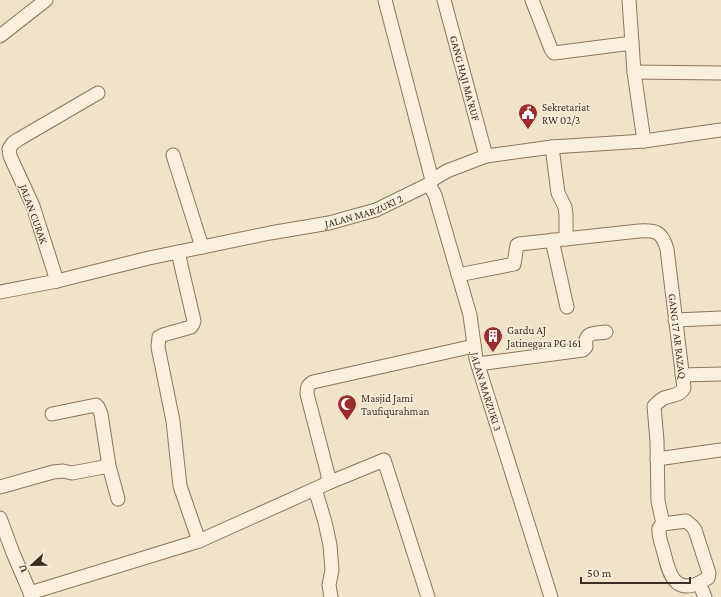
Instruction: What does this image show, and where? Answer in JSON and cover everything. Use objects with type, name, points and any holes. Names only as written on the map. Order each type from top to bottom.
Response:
[{"type":"street","points":[[0,36],[46,0]]},
{"type":"street","name":"JALAN MARZUKI 3","points":[[385,0],[431,182],[470,315],[478,364],[551,597]]},
{"type":"street","name":"GANG HAJI MA'RUF","points":[[444,0],[486,156]]},
{"type":"street","points":[[532,0],[551,49],[554,53],[632,43]]},
{"type":"street","points":[[628,0],[634,72],[644,141]]},
{"type":"street","points":[[634,72],[721,73]]},
{"type":"street","name":"JALAN CURAK","points":[[57,281],[33,206],[10,156],[9,148],[18,139],[98,93]]},
{"type":"street","name":"JALAN MARZUKI 2","points":[[0,292],[57,281],[124,263],[329,223],[363,214],[376,210],[431,182],[447,171],[486,156],[552,147],[644,141],[721,130]]},
{"type":"street","points":[[458,275],[511,266],[515,263],[518,244],[566,239],[565,207],[558,193],[552,147]]},
{"type":"street","points":[[173,155],[202,247]]},
{"type":"street","name":"GANG 17 AR RAZAQ","points":[[566,239],[653,230],[663,239],[667,248],[684,388],[682,392],[665,398],[654,406],[658,501],[662,524],[659,528],[671,576],[682,586],[692,586],[699,583]]},
{"type":"street","points":[[552,240],[567,307]]},
{"type":"street","points":[[178,252],[194,321],[191,327],[163,334],[158,340],[158,347],[173,420],[180,486],[199,541]]},
{"type":"street","points":[[675,320],[721,318]]},
{"type":"street","points":[[478,364],[583,350],[586,347],[586,337],[589,335],[606,332]]},
{"type":"street","points":[[328,483],[328,475],[307,394],[308,385],[314,382],[474,346]]},
{"type":"street","points":[[682,375],[721,374]]},
{"type":"street","points":[[52,414],[96,405],[98,407],[101,414],[109,466],[118,499]]},
{"type":"street","points":[[657,459],[721,450]]},
{"type":"street","points":[[0,518],[31,595],[199,541],[328,483],[384,460],[428,597]]},
{"type":"street","points":[[0,487],[53,472],[63,471],[72,473],[109,466]]},
{"type":"street","points":[[315,490],[325,522],[330,545],[332,570],[329,585],[331,597]]},
{"type":"street","points":[[662,524],[686,520],[692,526],[701,547],[709,573],[708,578],[699,583],[705,597]]},
{"type":"place","name":"Sekretariat RW 02/3","points":[[528,130]]},
{"type":"place","name":"Gardu AJ Jatinegara PG 161","points":[[493,353]]},
{"type":"place","name":"Masjid Jami Taufiqurahman","points":[[347,421]]}]
